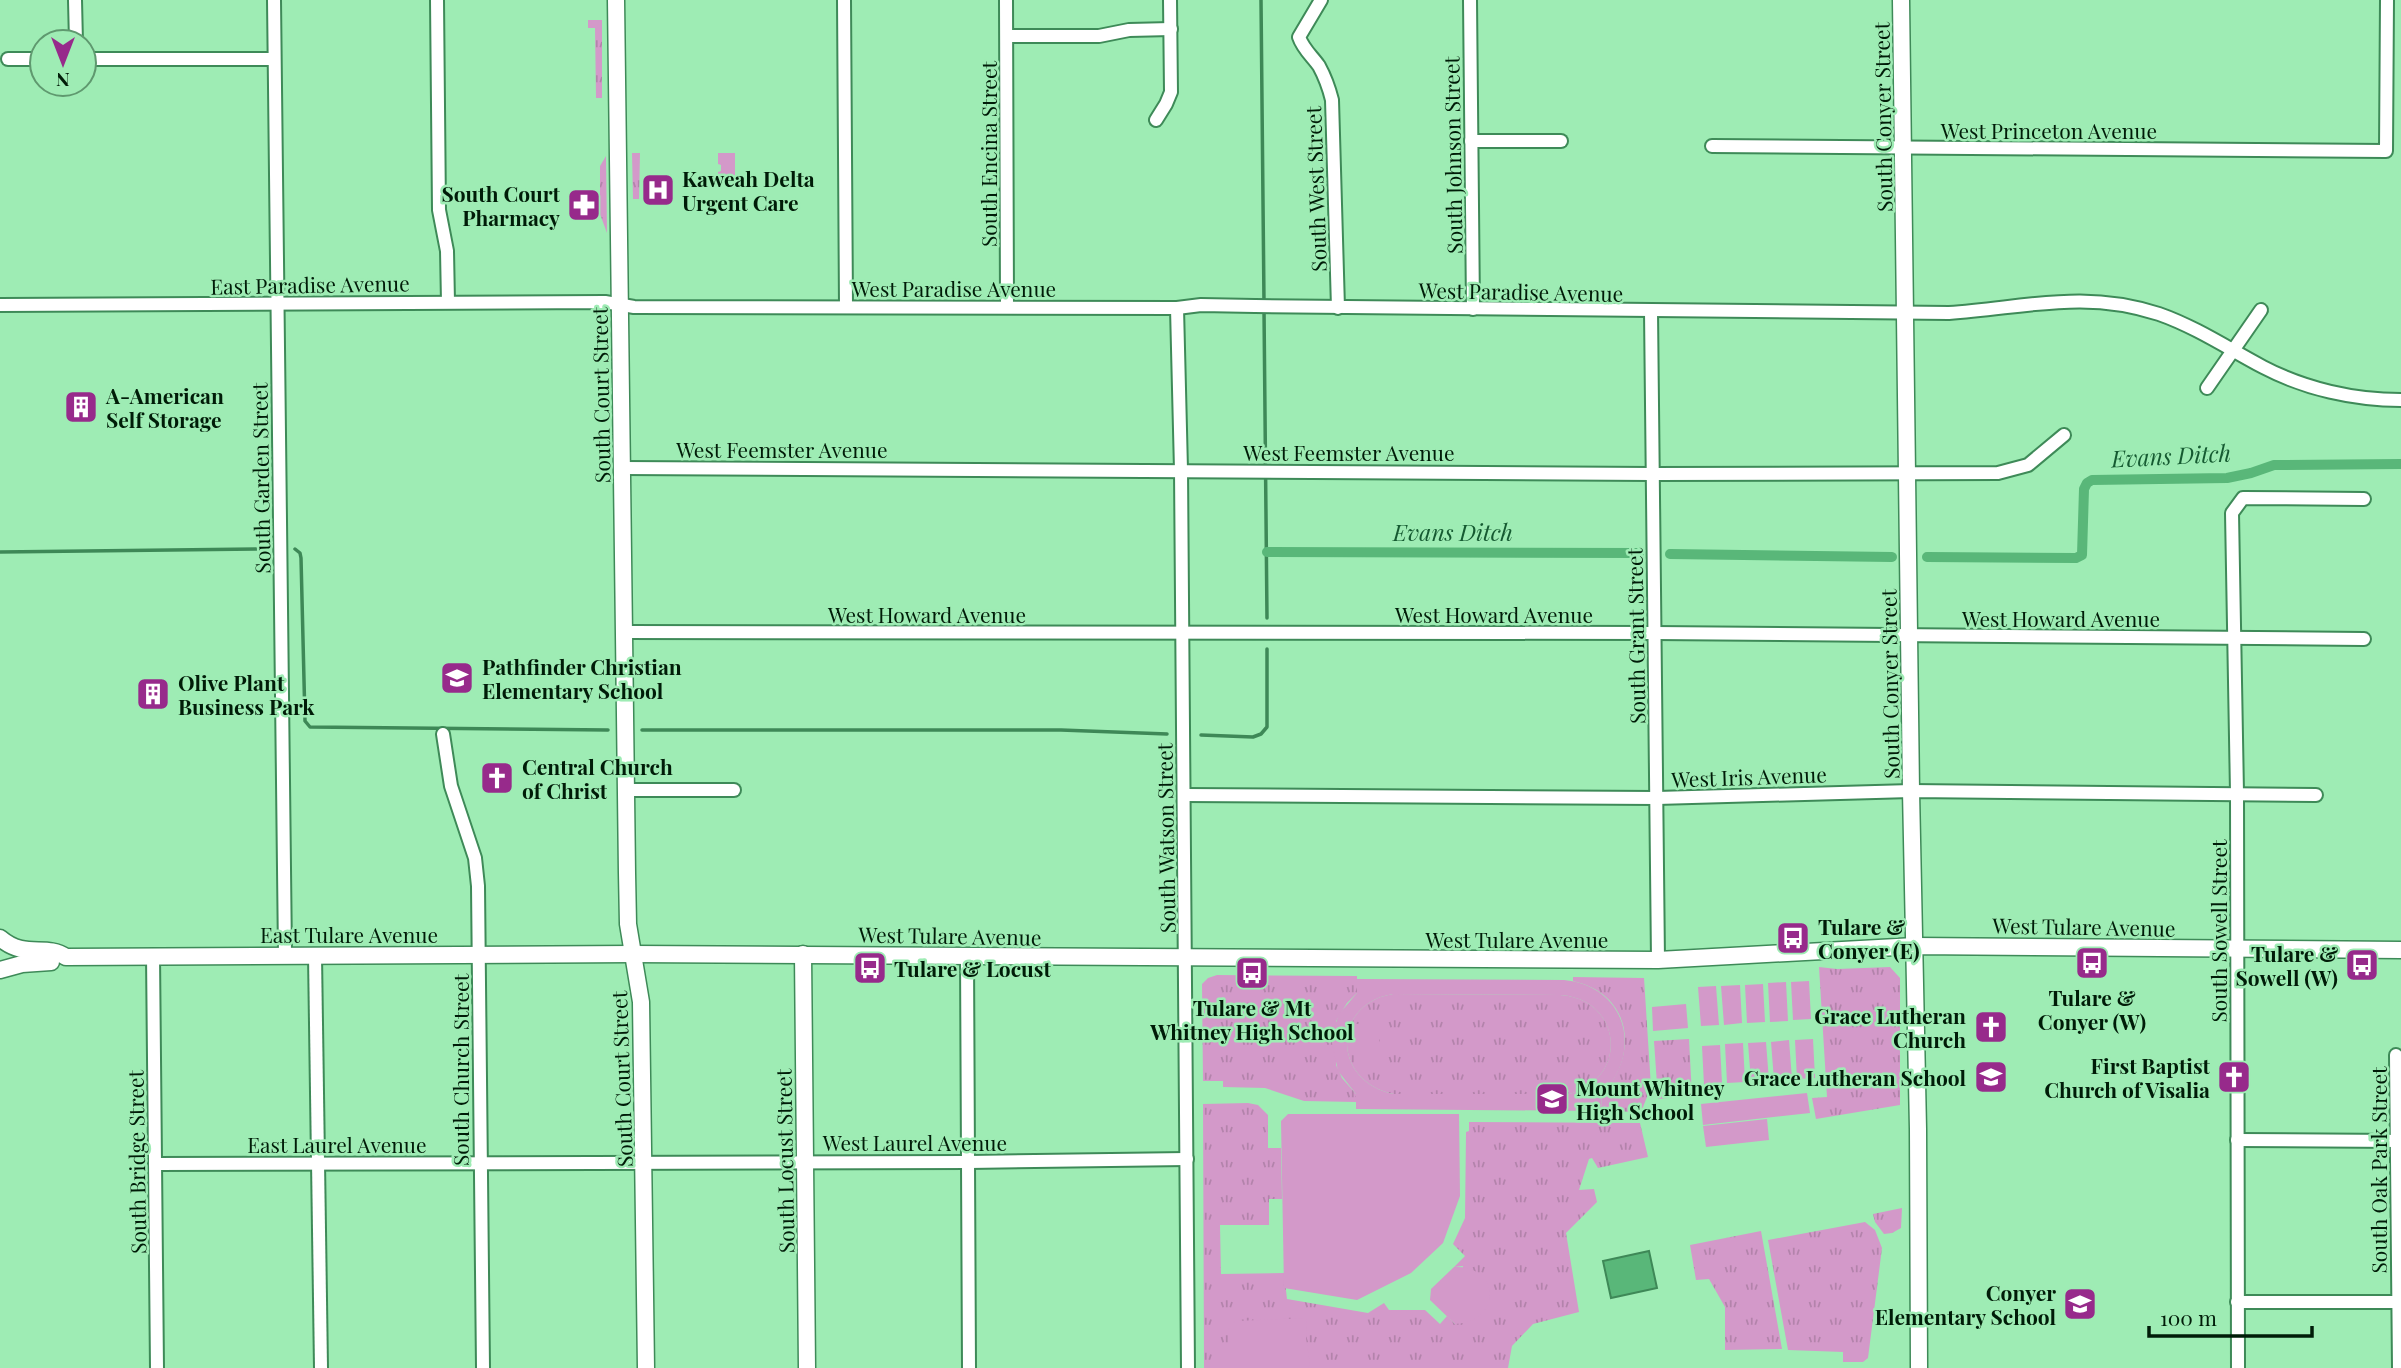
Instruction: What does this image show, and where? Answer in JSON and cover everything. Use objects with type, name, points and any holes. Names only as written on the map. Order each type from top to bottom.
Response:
[{"type":"street","points":[[75,0],[76,28]]},
{"type":"street","name":"South Garden Street","points":[[274,0],[285,955]]},
{"type":"street","points":[[437,0],[439,210],[447,251],[448,302]]},
{"type":"street","name":"South Court Street","points":[[617,0],[625,790],[628,924],[641,1002],[646,1368]]},
{"type":"street","points":[[844,0],[846,307]]},
{"type":"street","name":"South Encina Street","points":[[1006,0],[1007,307]]},
{"type":"street","points":[[1156,120],[1171,92],[1170,0]]},
{"type":"street","name":"South West Street","points":[[1321,0],[1299,37],[1302,46],[1318,65],[1328,84],[1332,100],[1338,308]]},
{"type":"street","name":"South Johnson Street","points":[[1470,0],[1473,309]]},
{"type":"street","name":"South Conyer Street","points":[[1902,0],[1919,1368]]},
{"type":"street","name":"West Princeton Avenue","points":[[1712,146],[2386,151],[2387,0]]},
{"type":"street","points":[[1007,36],[1099,36],[1129,30],[1171,29]]},
{"type":"street","points":[[8,59],[28,59]]},
{"type":"street","points":[[98,59],[274,59]]},
{"type":"street","points":[[1471,141],[1560,141]]},
{"type":"street","name":"West Paradise Avenue","points":[[620,305],[1201,306],[1949,313],[2064,300],[2096,301],[2160,314],[2201,331],[2266,368],[2303,384],[2342,395],[2401,400]]},
{"type":"street","name":"East Paradise Avenue","points":[[0,304],[605,302],[620,305]]},
{"type":"street","name":"South Watson Street","points":[[1177,308],[1181,470],[1188,1368]]},
{"type":"street","points":[[2207,388],[2261,310]]},
{"type":"street","name":"South Grant Street","points":[[1651,311],[1658,960]]},
{"type":"street","name":"West Feemster Avenue","points":[[622,468],[1652,474],[1998,473],[2028,465],[2064,435]]},
{"type":"street","name":"South Sowell Street","points":[[2238,1368],[2237,793],[2232,513],[2243,498],[2364,499]]},
{"type":"street","name":"West Howard Avenue","points":[[624,632],[1654,633],[2364,639]]},
{"type":"street","name":"South Church Street","points":[[443,734],[451,786],[475,858],[479,955],[483,1368]]},
{"type":"street","points":[[625,790],[734,789]]},
{"type":"street","name":"West Iris Avenue","points":[[1184,795],[1657,798],[1911,791],[2316,794]]},
{"type":"street","points":[[0,939],[3,955],[0,968]]},
{"type":"street","name":"East Tulare Avenue","points":[[0,939],[21,951],[58,952],[66,957],[633,954]]},
{"type":"street","name":"West Tulare Avenue","points":[[633,954],[1658,960],[1915,946],[2401,950]]},
{"type":"street","name":"South Locust Street","points":[[803,954],[807,1368]]},
{"type":"street","name":"South Bridge Street","points":[[153,955],[157,1368]]},
{"type":"street","points":[[314,955],[321,1368]]},
{"type":"street","points":[[967,955],[969,1368]]},
{"type":"street","name":"East Tulare Avenue","points":[[0,968],[59,962],[66,957]]},
{"type":"street","name":"South Oak Park Street","points":[[2396,1055],[2400,1141],[2399,1368]]},
{"type":"street","points":[[2237,1140],[2400,1141]]},
{"type":"street","name":"West Laurel Avenue","points":[[644,1163],[1187,1159]]},
{"type":"street","name":"East Laurel Avenue","points":[[155,1164],[644,1163]]},
{"type":"street","points":[[2238,1301],[2400,1301]]},
{"type":"green space","points":[[588,20],[602,20],[602,98],[596,98],[595,28],[588,28]]},
{"type":"green space","points":[[632,153],[640,153],[639,199],[633,199]]},
{"type":"green space","points":[[718,153],[735,153],[735,184],[718,184],[721,165],[718,164]]},
{"type":"green space","points":[[606,156],[607,233],[600,214],[600,166]]},
{"type":"green space","points":[[1819,967],[1890,967],[1900,978],[1900,1105],[1816,1119],[1812,1098],[1827,1097]]},
{"type":"green space","points":[[1217,975],[1357,976],[1357,993],[1336,1021],[1336,1065],[1342,1078],[1356,1094],[1356,1102],[1304,1101],[1265,1088],[1223,1087],[1223,1081],[1203,1081],[1202,984]]},
{"type":"green space","points":[[1573,977],[1644,978],[1651,1087],[1641,1112],[1602,1111],[1601,1095],[1621,1062],[1625,1045],[1624,1028],[1618,1012],[1608,999],[1593,988],[1573,981]]},
{"type":"green space","points":[[1357,979],[1564,980],[1585,985],[1602,995],[1615,1008],[1622,1024],[1625,1042],[1622,1060],[1614,1078],[1601,1095],[1602,1111],[1356,1109],[1356,1094],[1338,1071],[1332,1043],[1339,1014],[1357,993]],"holes":[[[1393,994],[1560,995],[1581,1000],[1596,1010],[1606,1024],[1611,1040],[1609,1057],[1602,1073],[1588,1086],[1569,1094],[1394,1094],[1374,1087],[1359,1075],[1350,1060],[1347,1043],[1350,1027],[1358,1012],[1373,1001]]]},
{"type":"green space","points":[[1809,981],[1811,1019],[1793,1020],[1791,982]]},
{"type":"green space","points":[[1786,982],[1788,1021],[1770,1022],[1768,983]]},
{"type":"green space","points":[[1763,984],[1765,1022],[1747,1023],[1745,985]]},
{"type":"green space","points":[[1740,985],[1742,1023],[1724,1025],[1721,986]]},
{"type":"green space","points":[[1716,986],[1719,1025],[1701,1026],[1698,987]]},
{"type":"green space","points":[[1393,994],[1560,995],[1581,1000],[1596,1010],[1606,1024],[1611,1040],[1609,1057],[1602,1073],[1588,1086],[1569,1094],[1394,1094],[1374,1087],[1359,1075],[1350,1060],[1347,1043],[1350,1027],[1358,1012],[1373,1001]]},
{"type":"green space","points":[[1686,1004],[1688,1028],[1653,1031],[1652,1007]]},
{"type":"green space","points":[[1354,1024],[1379,1024],[1379,1063],[1354,1063]]},
{"type":"green space","points":[[1689,1039],[1692,1096],[1658,1099],[1654,1041]]},
{"type":"green space","points":[[1813,1039],[1815,1078],[1797,1079],[1795,1040]]},
{"type":"green space","points":[[1789,1040],[1792,1079],[1774,1080],[1771,1042]]},
{"type":"green space","points":[[1766,1042],[1769,1081],[1751,1082],[1748,1043]]},
{"type":"green space","points":[[1743,1043],[1745,1082],[1727,1083],[1725,1044]]},
{"type":"green space","points":[[1720,1045],[1722,1083],[1704,1085],[1702,1046]]},
{"type":"green space","points":[[1807,1093],[1810,1113],[1703,1125],[1701,1104]]},
{"type":"green space","points":[[1203,1104],[1258,1105],[1268,1115],[1268,1148],[1281,1148],[1282,1199],[1269,1199],[1269,1225],[1220,1225],[1221,1274],[1284,1273],[1287,1299],[1368,1313],[1384,1303],[1389,1310],[1425,1310],[1440,1324],[1447,1316],[1455,1324],[1463,1266],[1454,1267],[1465,1256],[1453,1244],[1465,1218],[1466,1132],[1469,1131],[1469,1122],[1640,1123],[1648,1157],[1598,1168],[1592,1158],[1589,1159],[1579,1190],[1594,1189],[1597,1202],[1566,1233],[1579,1312],[1533,1324],[1512,1346],[1508,1368],[1204,1368]]},
{"type":"green space","points":[[1288,1114],[1459,1114],[1460,1196],[1443,1243],[1411,1273],[1357,1300],[1284,1288],[1281,1121]]},
{"type":"green space","points":[[1767,1119],[1769,1140],[1706,1147],[1703,1126]]},
{"type":"green space","points":[[1902,1208],[1901,1228],[1884,1234],[1875,1222],[1873,1214]]},
{"type":"green space","points":[[1865,1222],[1875,1230],[1882,1248],[1868,1358],[1863,1362],[1843,1362],[1843,1352],[1788,1350],[1768,1240]]},
{"type":"green space","points":[[1761,1231],[1782,1349],[1725,1350],[1725,1307],[1709,1279],[1696,1280],[1690,1245]]},
{"type":"green space","points":[[1454,1267],[1470,1269],[1481,1275],[1488,1284],[1490,1294],[1488,1305],[1481,1314],[1470,1321],[1455,1324],[1430,1300],[1431,1289]]},
{"type":"green space","points":[[1307,1318],[1308,1368],[1228,1368],[1228,1330],[1235,1321]]},
{"type":"shaded area","points":[[1649,1251],[1657,1288],[1611,1298],[1603,1261]]},
{"type":"waterway","points":[[1261,0],[1264,302]]},
{"type":"waterway","points":[[1264,310],[1267,618]]},
{"type":"waterway","name":"Evans Ditch","points":[[1927,557],[2076,558],[2082,555],[2084,489],[2092,480],[2227,478],[2274,465],[2401,464]]},
{"type":"waterway","points":[[0,552],[265,549]]},
{"type":"waterway","points":[[295,549],[301,558],[305,721],[310,727],[608,730]]},
{"type":"waterway","name":"Evans Ditch","points":[[1267,552],[1639,553]]},
{"type":"waterway","name":"Evans Ditch","points":[[1670,554],[1892,557]]},
{"type":"waterway","points":[[1201,735],[1253,737],[1261,734],[1267,727],[1267,649]]},
{"type":"waterway","points":[[642,730],[1061,730],[1167,734]]},
{"type":"place","name":"Kaweah Delta Urgent Care","points":[[658,190]]},
{"type":"place","name":"South Court Pharmacy","points":[[584,205]]},
{"type":"place","name":"A-American Self Storage","points":[[81,407]]},
{"type":"place","name":"Pathfinder Christian Elementary School","points":[[457,678]]},
{"type":"place","name":"Olive Plant Business Park","points":[[153,694]]},
{"type":"place","name":"Central Church of Christ","points":[[497,778]]},
{"type":"place","name":"Tulare & Conyer (E)","points":[[1793,938]]},
{"type":"place","name":"Tulare & Conyer (W)","points":[[2092,963]]},
{"type":"place","name":"Tulare & Sowell (W)","points":[[2362,965]]},
{"type":"place","name":"Tulare & Locust","points":[[870,968]]},
{"type":"place","name":"Tulare & Mt Whitney High School","points":[[1252,973]]},
{"type":"place","name":"Grace Lutheran Church","points":[[1991,1027]]},
{"type":"place","name":"Grace Lutheran School","points":[[1991,1077]]},
{"type":"place","name":"First Baptist Church of Visalia","points":[[2234,1077]]},
{"type":"place","name":"Mount Whitney High School","points":[[1552,1099]]},
{"type":"place","name":"Conyer Elementary School","points":[[2080,1304]]}]
